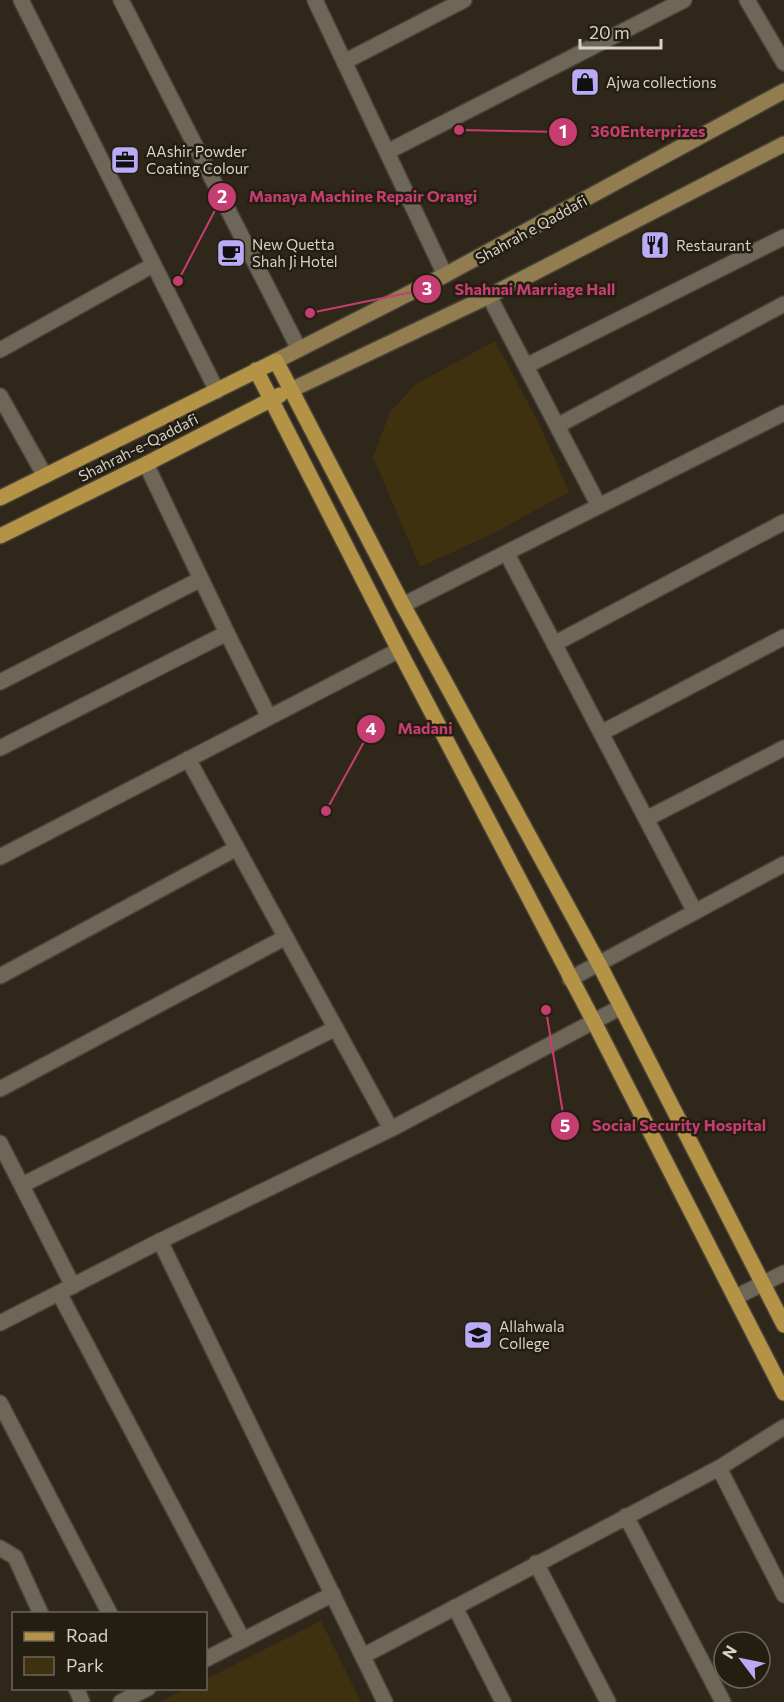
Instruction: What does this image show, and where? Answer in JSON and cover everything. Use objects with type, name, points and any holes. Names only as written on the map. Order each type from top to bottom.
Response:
[{"type":"main road","name":"Shahrah e Qaddafi","points":[[276,361],[445,275],[784,91]]},
{"type":"main road","points":[[291,390],[489,296],[784,144]]},
{"type":"main road","points":[[276,361],[403,605],[599,964],[784,1325]]},
{"type":"main road","name":"Shahrah-e-Qaddafi","points":[[0,498],[276,361]]},
{"type":"main road","points":[[255,370],[784,1393]]},
{"type":"main road","name":"Shahrah-e-Qaddafi","points":[[0,536],[291,390]]},
{"type":"street","points":[[21,0],[217,391]]},
{"type":"street","points":[[120,0],[299,349]]},
{"type":"street","points":[[315,0],[445,275]]},
{"type":"street","points":[[344,62],[464,0]]},
{"type":"street","points":[[387,152],[684,0]]},
{"type":"street","points":[[747,0],[784,63]]},
{"type":"street","points":[[526,366],[784,237]]},
{"type":"street","points":[[0,350],[153,265]]},
{"type":"street","points":[[489,296],[599,506]]},
{"type":"street","points":[[557,426],[784,304]]},
{"type":"street","points":[[0,396],[45,476]]},
{"type":"street","points":[[403,605],[784,413]]},
{"type":"street","points":[[146,464],[269,717]]},
{"type":"street","points":[[554,644],[784,522]]},
{"type":"street","points":[[507,554],[695,912]]},
{"type":"street","points":[[0,682],[201,579]]},
{"type":"street","points":[[0,748],[227,633]]},
{"type":"street","points":[[601,733],[784,637]]},
{"type":"street","points":[[0,856],[399,650]]},
{"type":"street","points":[[646,819],[784,748]]},
{"type":"street","points":[[188,759],[391,1129]]},
{"type":"street","points":[[0,976],[237,848]]},
{"type":"street","points":[[570,979],[784,864]]},
{"type":"street","points":[[0,1089],[286,937]]},
{"type":"street","points":[[0,1323],[160,1241],[391,1129],[621,1006]]},
{"type":"street","points":[[22,1185],[336,1028]]},
{"type":"street","points":[[0,1143],[74,1286]]},
{"type":"street","points":[[160,1241],[385,1702]]},
{"type":"street","points":[[736,1297],[784,1273]]},
{"type":"street","points":[[59,1293],[243,1640]]},
{"type":"street","points":[[0,1403],[109,1612]]},
{"type":"street","points":[[363,1656],[719,1468],[784,1427]]},
{"type":"street","points":[[719,1468],[784,1595]]},
{"type":"street","points":[[626,1516],[723,1702]]},
{"type":"street","points":[[0,1548],[15,1557],[40,1612]]},
{"type":"street","points":[[536,1563],[608,1702]]},
{"type":"street","points":[[207,1658],[333,1594]]},
{"type":"street","points":[[455,1607],[503,1702]]},
{"type":"street","points":[[121,1702],[145,1690]]},
{"type":"green space","points":[[495,341],[540,425],[569,492],[494,533],[420,567],[373,457],[390,412],[416,384]]},
{"type":"green space","points":[[321,1621],[361,1702],[159,1702],[184,1690],[207,1690],[207,1678]]},
{"type":"place","name":"Ajwa collections","points":[[585,82]]},
{"type":"place","name":"360Enterprizes","points":[[459,130]]},
{"type":"place","name":"AAshir Powder Coating Colour","points":[[125,160]]},
{"type":"place","name":"Restaurant","points":[[655,245]]},
{"type":"place","name":"New Quetta Shah Ji Hotel","points":[[231,253]]},
{"type":"place","name":"Manaya Machine Repair Orangi","points":[[178,281]]},
{"type":"place","name":"Shahnai Marriage Hall","points":[[310,313]]},
{"type":"place","name":"Madani","points":[[326,811]]},
{"type":"place","name":"Social Security Hospital","points":[[546,1010]]},
{"type":"place","name":"Allahwala College","points":[[478,1335]]}]
